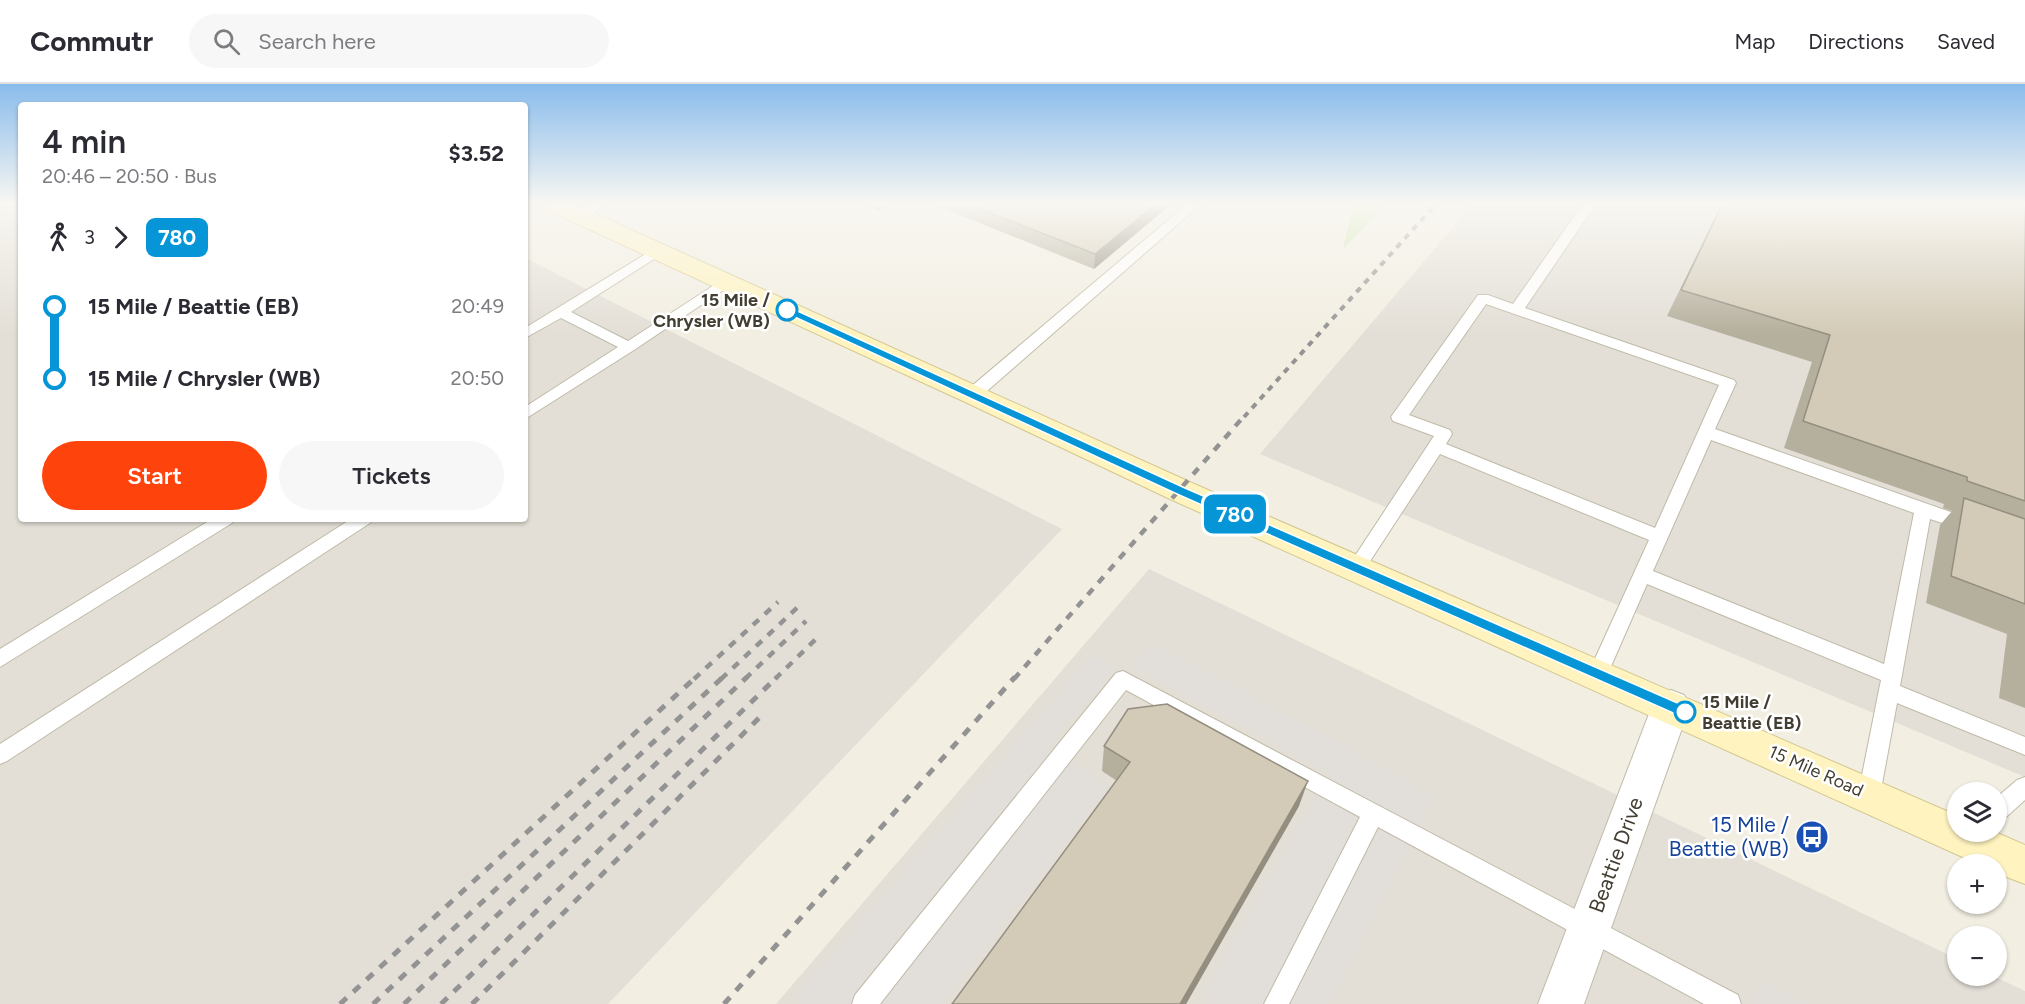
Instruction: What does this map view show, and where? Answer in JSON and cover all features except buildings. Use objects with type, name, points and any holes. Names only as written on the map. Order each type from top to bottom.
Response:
[{"type":"main road","name":"15 Mile Road","points":[[652,248],[1181,491],[1869,795],[1947,825]]},
{"type":"main road","name":"15 Mile Road","points":[[1985,842],[2025,865]]},
{"type":"street","name":"Beattie Drive","points":[[1561,1004],[1671,706]]},
{"type":"lane","points":[[973,394],[1145,248]]},
{"type":"lane","points":[[1515,310],[1559,248]]},
{"type":"lane","points":[[528,332],[657,251]]},
{"type":"lane","points":[[528,412],[727,283]]},
{"type":"lane","points":[[1357,567],[1444,434],[1399,417],[1483,298],[1728,383],[1598,674]]},
{"type":"lane","points":[[560,312],[628,347]]},
{"type":"lane","points":[[1706,432],[1984,531]]},
{"type":"lane","points":[[1436,446],[1660,537]]},
{"type":"lane","points":[[1869,795],[1923,510]]},
{"type":"lane","points":[[0,659],[221,522]]},
{"type":"lane","points":[[0,755],[359,522]]},
{"type":"lane","points":[[1643,575],[1891,683],[2025,746]]},
{"type":"lane","points":[[864,1004],[1123,679],[1729,1004]]},
{"type":"lane","points":[[2007,803],[2025,787]]},
{"type":"lane","points":[[1276,1004],[1374,813]]},
{"type":"shaded area","points":[[0,248],[18,248],[18,522],[528,522],[528,260],[1062,529],[608,1004],[0,1004]]},
{"type":"shaded area","points":[[1435,248],[2025,248],[2025,777],[1260,454]]},
{"type":"shaded area","points":[[1149,569],[1947,954],[1947,986],[2007,986],[2007,983],[2025,991],[2025,1004],[776,1004]]},
{"type":"shaded area","points":[[1150,643],[1301,722],[1434,796],[1329,1004],[1209,1004],[1206,990],[1329,773],[1134,667]]},
{"type":"shaded area","points":[[1092,655],[1118,669],[1047,746],[1109,786],[941,1004],[798,1004],[793,1000]]},
{"type":"shaded area","points":[[1759,980],[1807,1004],[1753,1004]]},
{"type":"railway","points":[[1244,417],[1396,248]]},
{"type":"railway","points":[[1014,679],[1245,415]]},
{"type":"railway","points":[[694,679],[778,602]]},
{"type":"railway","points":[[721,679],[798,607]]},
{"type":"railway","points":[[745,679],[806,621]]},
{"type":"railway","points":[[775,679],[817,638]]},
{"type":"railway","points":[[340,1004],[696,677]]},
{"type":"railway","points":[[373,1004],[723,677]]},
{"type":"railway","points":[[404,1004],[747,677]]},
{"type":"railway","points":[[441,1004],[777,677]]},
{"type":"railway","points":[[724,1004],[1015,677]]},
{"type":"railway","points":[[472,1004],[764,713]]},
{"type":"bus line","name":"780","points":[[787,310],[1181,491],[1685,712]]},
{"type":"place","name":"15 Mile / Chrysler (WB)","points":[[787,310]]},
{"type":"place","name":"15 Mile / Beattie (EB)","points":[[1685,712]]},
{"type":"place","name":"15 Mile / Beattie (WB)","points":[[1812,837]]}]
